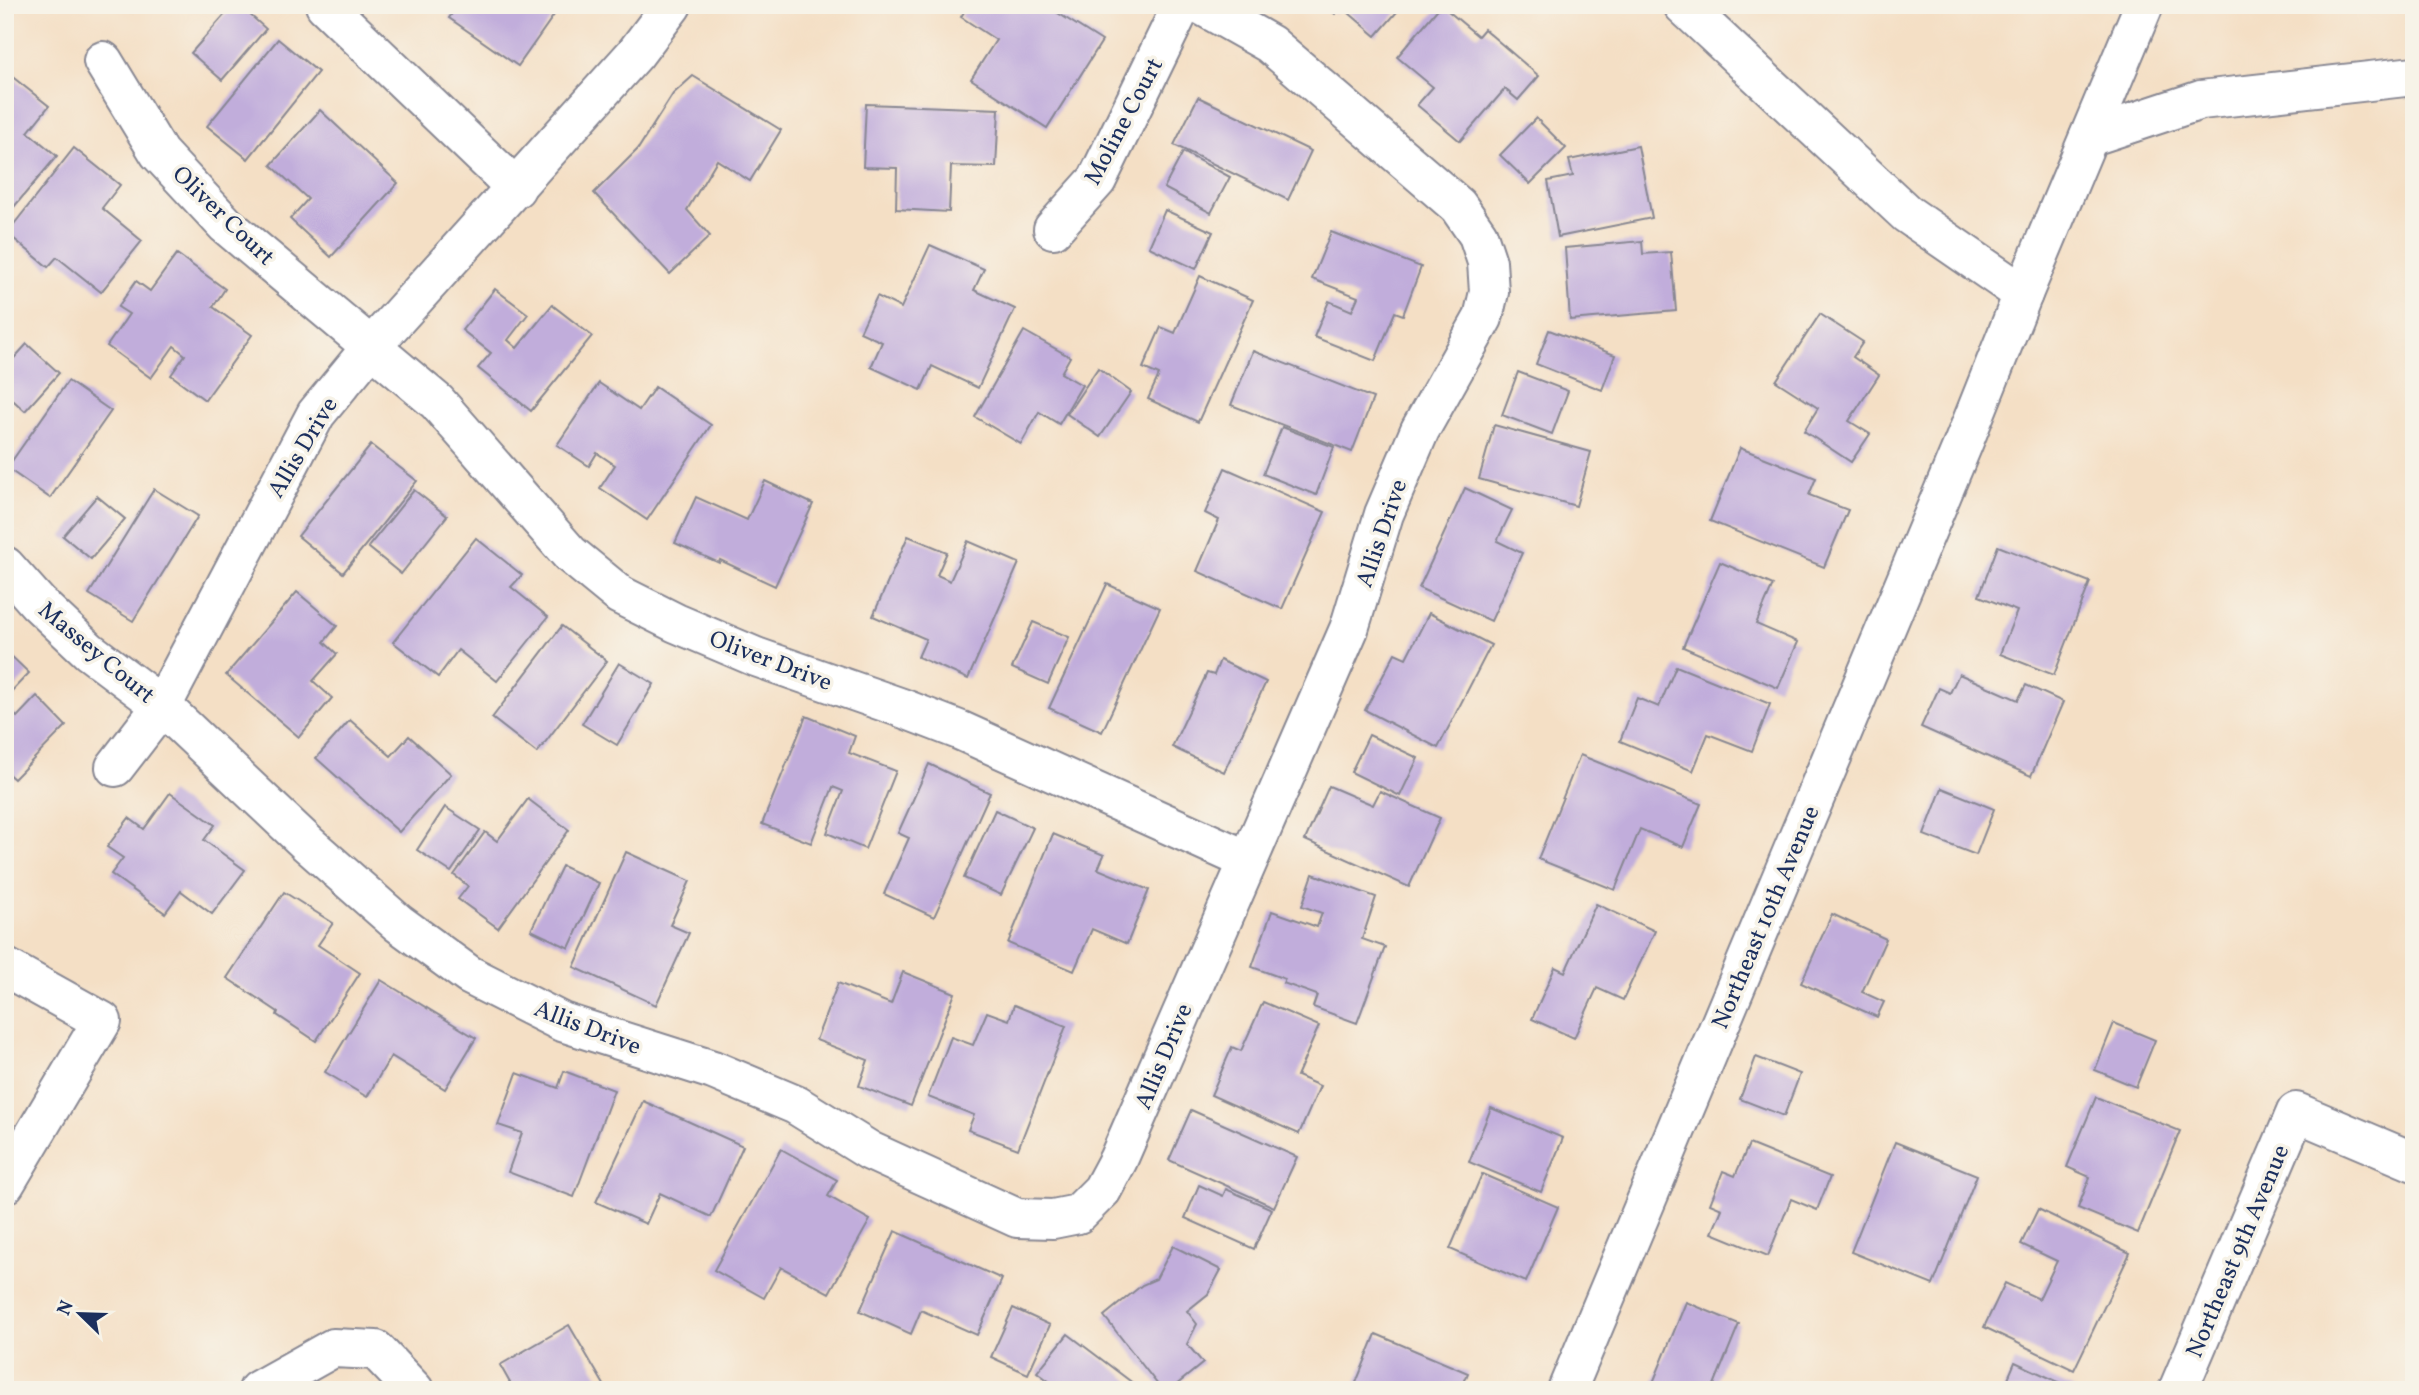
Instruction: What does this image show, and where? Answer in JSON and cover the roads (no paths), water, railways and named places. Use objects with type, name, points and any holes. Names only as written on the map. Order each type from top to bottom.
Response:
[{"type":"street","points":[[325,5],[516,188]]},
{"type":"street","name":"Allis Drive","points":[[115,767],[162,706],[316,414],[372,346],[635,54],[672,5]]},
{"type":"street","name":"Moline Court","points":[[1053,229],[1097,180],[1182,5]]},
{"type":"street","name":"Allis Drive","points":[[162,706],[308,844],[398,923],[468,975],[562,1022],[713,1070],[796,1105],[870,1151],[1017,1218],[1053,1219],[1078,1214],[1102,1190],[1118,1160],[1349,629],[1384,514],[1415,442],[1483,318],[1489,292],[1487,262],[1478,235],[1458,206],[1269,44],[1201,5]]},
{"type":"street","points":[[1683,5],[1906,214],[2023,294]]},
{"type":"street","name":"Northeast 10th Avenue","points":[[1567,1390],[2144,5]]},
{"type":"street","name":"Oliver Court","points":[[103,61],[159,153],[216,214],[372,346]]},
{"type":"street","points":[[2089,137],[2201,100],[2414,76]]},
{"type":"street","name":"Oliver Drive","points":[[372,346],[437,402],[570,554],[620,595],[676,623],[756,657],[959,730],[1247,860]]},
{"type":"street","name":"Massey Court","points":[[5,566],[38,603],[89,651],[162,706]]},
{"type":"street","points":[[5,967],[102,1021],[5,1184]]},
{"type":"street","name":"Northeast 9th Avenue","points":[[2178,1390],[2296,1112],[2414,1162]]},
{"type":"street","points":[[258,1390],[333,1348],[376,1350],[414,1390]]}]
